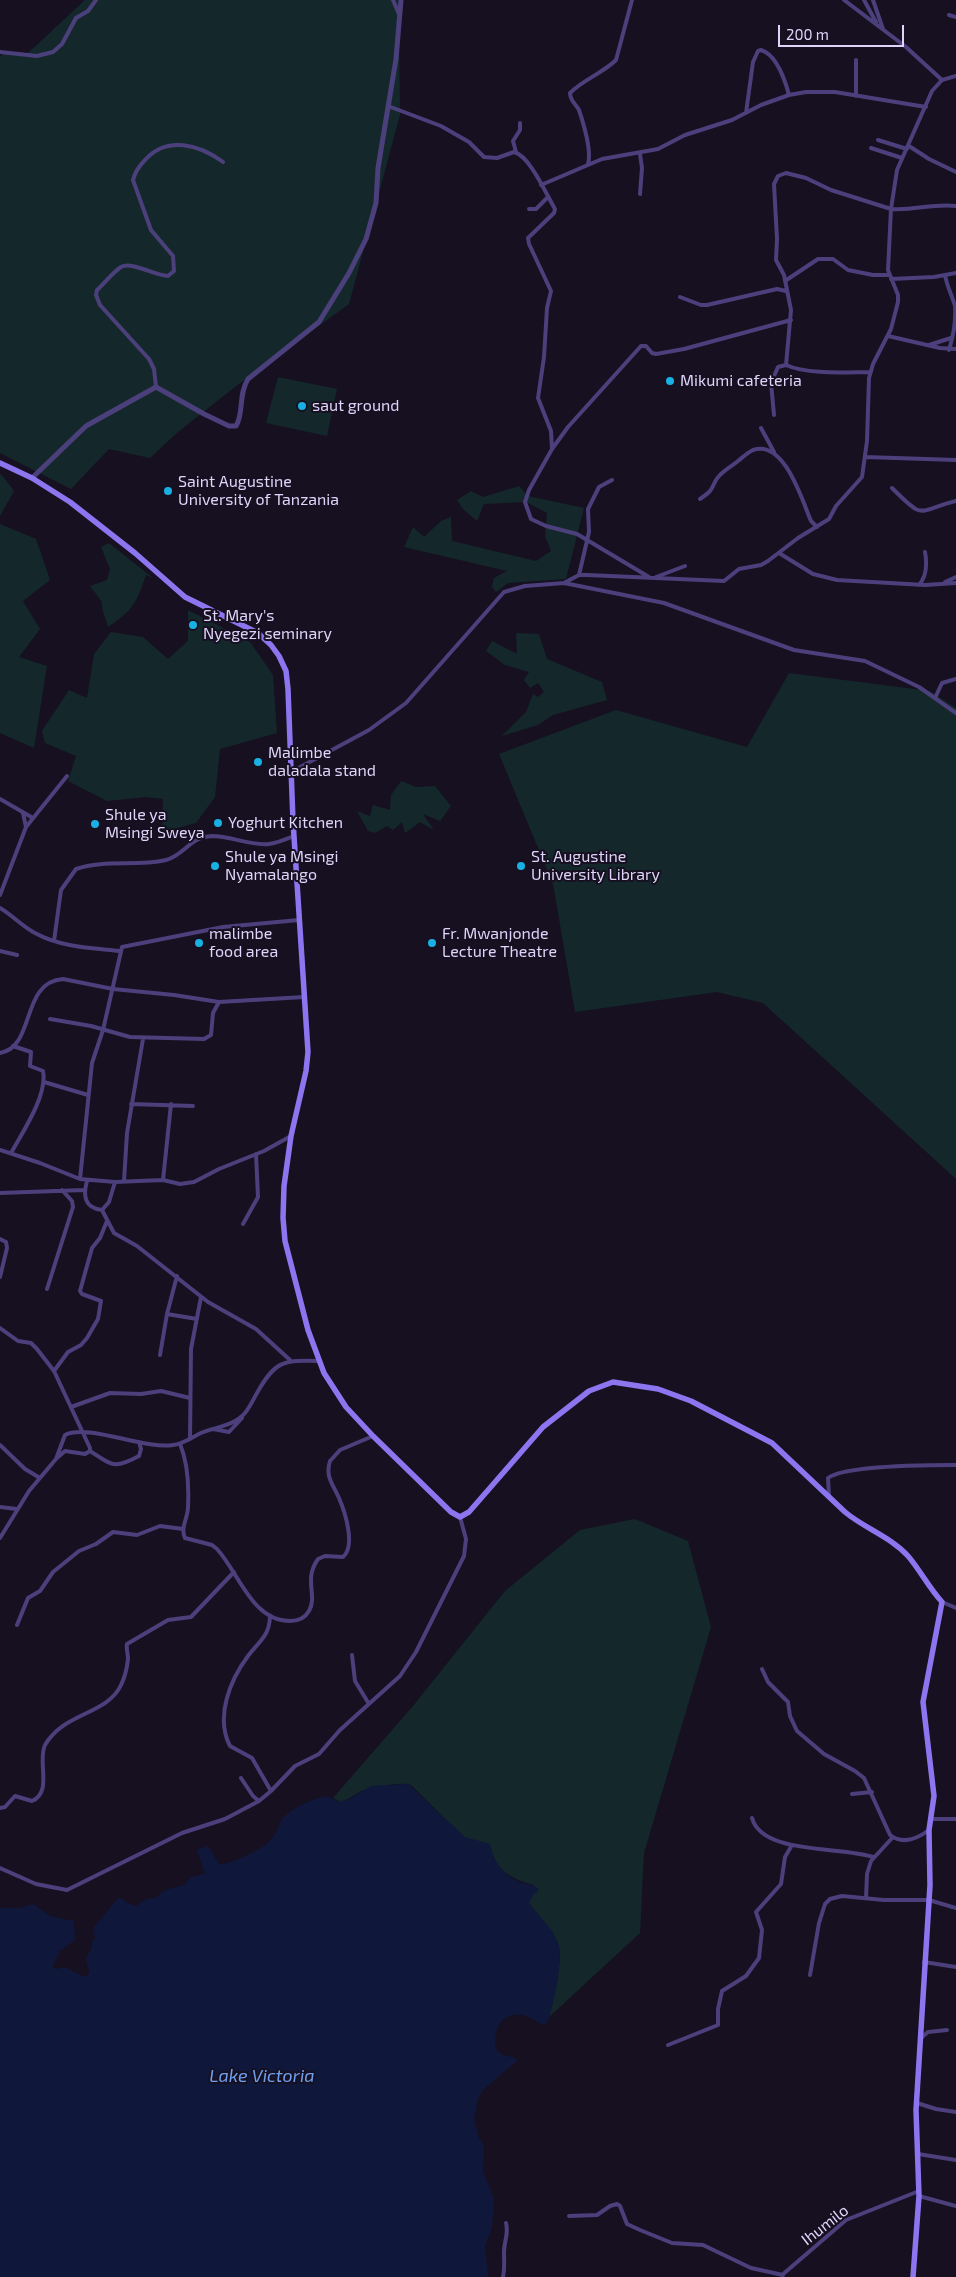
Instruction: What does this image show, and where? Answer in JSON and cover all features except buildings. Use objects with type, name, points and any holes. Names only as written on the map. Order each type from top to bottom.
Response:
[{"type":"main road","points":[[0,463],[32,478],[70,502],[135,553],[185,597],[258,633],[271,644],[286,671],[308,1062],[291,1136],[284,1186],[283,1229],[294,1279],[318,1361],[336,1393],[373,1436],[451,1512],[460,1516],[469,1512],[543,1427],[589,1391],[613,1382],[658,1389],[691,1401],[772,1443],[829,1499],[857,1522],[895,1544],[908,1556],[942,1602],[923,1702],[934,1787],[929,1830],[929,1900],[916,2103],[919,2194],[913,2277]]},
{"type":"street","points":[[0,52],[37,56],[53,52],[62,44],[72,30],[76,18],[88,11],[96,0]]},
{"type":"street","points":[[393,0],[401,18]]},
{"type":"street","points":[[156,387],[204,414],[229,426],[236,426],[240,419],[242,388],[248,379],[319,322],[358,257],[368,233],[376,203],[378,168],[396,59],[401,18],[401,0]]},
{"type":"street","points":[[588,165],[590,156],[587,139],[578,110],[570,98],[570,93],[591,76],[610,66],[616,60],[632,0]]},
{"type":"street","points":[[844,0],[883,29],[942,80]]},
{"type":"street","points":[[864,0],[878,25]]},
{"type":"street","points":[[873,0],[883,29]]},
{"type":"street","points":[[948,15],[956,17]]},
{"type":"street","points":[[746,113],[753,62],[758,51],[761,50],[770,54],[778,67],[789,95]]},
{"type":"street","points":[[856,60],[856,96]]},
{"type":"street","points":[[564,583],[580,576],[724,581],[736,571],[761,565],[829,519],[836,506],[859,481],[863,472],[865,457],[871,372],[875,358],[888,336],[898,302],[890,277],[891,209],[897,170],[932,92],[942,80],[956,76]]},
{"type":"street","points":[[541,185],[602,159],[632,153],[640,154],[658,149],[685,135],[732,120],[789,95],[824,92],[926,107]]},
{"type":"street","points":[[388,106],[441,126],[469,142],[486,158],[497,158],[511,152],[516,152],[523,156],[555,209],[554,213],[528,238],[551,291],[546,312],[544,357],[538,398],[551,431],[552,449]]},
{"type":"street","points":[[516,152],[514,141],[520,130],[520,123]]},
{"type":"street","points":[[878,140],[908,148],[956,172]]},
{"type":"street","points":[[156,387],[154,369],[149,358],[100,305],[96,295],[98,290],[121,267],[133,266],[161,276],[168,276],[174,271],[175,263],[172,256],[151,230],[133,180],[143,162],[152,153],[166,146],[185,145],[211,153],[223,162]]},
{"type":"street","points":[[871,148],[902,158]]},
{"type":"street","points":[[640,154],[642,168],[640,194]]},
{"type":"street","points":[[786,365],[791,320],[783,271],[776,260],[777,239],[774,184],[778,176],[786,174],[806,178],[831,190],[891,209],[901,210],[940,204],[956,206]]},
{"type":"street","points":[[529,209],[536,209],[548,197]]},
{"type":"street","points":[[785,281],[818,259],[833,259],[848,270],[890,277],[956,273]]},
{"type":"street","points":[[945,275],[950,297],[956,308],[956,325],[949,350]]},
{"type":"street","points":[[680,298],[701,305],[777,289],[786,291]]},
{"type":"street","points":[[652,578],[577,534],[533,521],[525,502],[529,490],[552,449],[568,427],[642,346],[646,346],[652,353],[656,354],[684,349],[791,320]]},
{"type":"street","points":[[888,336],[949,350],[956,349]]},
{"type":"street","points":[[929,345],[951,338]]},
{"type":"street","points":[[774,414],[771,379],[778,367],[786,365],[810,370],[871,372]]},
{"type":"street","points":[[32,478],[86,426],[156,387]]},
{"type":"street","points":[[760,428],[774,452],[786,467],[811,521],[817,527]]},
{"type":"street","points":[[700,499],[712,490],[719,476],[746,454],[759,449],[774,452]]},
{"type":"street","points":[[865,457],[956,460]]},
{"type":"street","points":[[580,576],[588,541],[590,503],[600,487],[612,480]]},
{"type":"street","points":[[892,488],[907,504],[924,512],[946,502],[956,501]]},
{"type":"street","points":[[779,552],[814,574],[837,580],[919,585],[956,582]]},
{"type":"street","points":[[919,585],[926,565],[925,552]]},
{"type":"street","points":[[652,578],[685,566]]},
{"type":"street","points":[[943,583],[956,577]]},
{"type":"street","points":[[291,772],[369,730],[406,703],[504,592],[525,586],[564,583],[667,604],[794,650],[865,660],[918,686],[956,713]]},
{"type":"street","points":[[935,698],[942,683],[956,679]]},
{"type":"street","points":[[0,895],[26,827],[67,776]]},
{"type":"street","points":[[0,799],[33,818]]},
{"type":"street","points":[[23,813],[26,827]]},
{"type":"street","points":[[54,941],[61,890],[76,869],[95,864],[167,860],[179,853],[192,841],[213,836],[269,844],[294,836]]},
{"type":"street","points":[[0,908],[33,933],[54,941],[79,947],[119,951]]},
{"type":"street","points":[[80,1179],[92,1063],[103,1030],[113,989],[119,951],[125,946],[181,934],[243,924],[299,920]]},
{"type":"street","points":[[0,951],[18,955]]},
{"type":"street","points":[[0,1057],[1,1052],[13,1046],[22,1033],[36,997],[48,983],[63,979],[113,989],[219,1002],[304,997]]},
{"type":"street","points":[[50,1019],[143,1039],[209,1038],[212,1030],[212,1013],[219,1002]]},
{"type":"street","points":[[124,1181],[125,1146],[143,1039]]},
{"type":"street","points":[[11,1153],[35,1109],[44,1082],[43,1071],[30,1066],[31,1052],[13,1046]]},
{"type":"street","points":[[44,1082],[88,1095]]},
{"type":"street","points":[[131,1104],[193,1106]]},
{"type":"street","points":[[163,1180],[171,1104]]},
{"type":"street","points":[[0,1150],[87,1181],[163,1180],[180,1184],[194,1182],[291,1136]]},
{"type":"street","points":[[243,1224],[258,1197],[256,1154]]},
{"type":"street","points":[[87,1181],[84,1190],[86,1202],[92,1207],[102,1210],[114,1233],[137,1246],[177,1276],[200,1297],[252,1326],[290,1360]]},
{"type":"street","points":[[102,1210],[109,1202],[115,1182]]},
{"type":"street","points":[[47,1289],[73,1207],[68,1196],[62,1190]]},
{"type":"street","points":[[0,1192],[84,1190]]},
{"type":"street","points":[[54,1371],[68,1352],[84,1342],[98,1319],[102,1307],[101,1301],[82,1294],[80,1291],[92,1248],[100,1238],[107,1221]]},
{"type":"street","points":[[0,1239],[6,1242],[8,1248],[0,1277]]},
{"type":"street","points":[[160,1355],[167,1314],[177,1276]]},
{"type":"street","points":[[190,1439],[191,1349],[200,1297]]},
{"type":"street","points":[[167,1314],[197,1319]]},
{"type":"street","points":[[0,1328],[18,1341],[34,1345],[54,1371],[90,1451],[106,1463],[114,1465],[139,1456],[141,1448],[139,1442]]},
{"type":"street","points":[[213,1429],[229,1432],[244,1414],[270,1373],[278,1366],[290,1360],[318,1361]]},
{"type":"street","points":[[71,1407],[110,1393],[141,1394],[161,1391],[190,1398]]},
{"type":"street","points":[[56,1459],[65,1435],[69,1433],[82,1432],[162,1447],[180,1444],[230,1423],[244,1414]]},
{"type":"street","points":[[180,1444],[186,1461],[188,1505],[183,1529],[186,1539],[206,1543],[217,1548],[252,1601],[270,1617],[277,1620],[296,1621],[305,1616],[311,1607],[310,1578],[314,1564],[321,1557],[343,1557],[347,1554],[349,1535],[339,1498],[330,1485],[328,1466],[337,1453],[373,1436]]},
{"type":"street","points":[[0,1445],[25,1469],[40,1478]]},
{"type":"street","points":[[0,1538],[17,1509],[56,1459],[65,1451],[85,1454],[90,1451]]},
{"type":"street","points":[[829,1499],[828,1480],[830,1476],[865,1469],[956,1465]]},
{"type":"street","points":[[0,1507],[17,1509]]},
{"type":"street","points":[[0,1868],[36,1884],[58,1890],[67,1890],[182,1833],[225,1819],[271,1791],[295,1766],[319,1754],[392,1684],[408,1664],[462,1563],[466,1549],[466,1539],[460,1516]]},
{"type":"street","points":[[17,1625],[28,1598],[40,1592],[53,1572],[78,1551],[96,1544],[113,1532],[136,1534],[160,1526],[183,1529]]},
{"type":"street","points":[[0,1808],[5,1807],[15,1796],[32,1802],[40,1795],[44,1779],[42,1755],[48,1741],[70,1720],[98,1708],[115,1694],[120,1687],[126,1668],[127,1644],[168,1620],[191,1617],[234,1572]]},
{"type":"street","points":[[227,1580],[240,1581]]},
{"type":"street","points":[[942,1602],[956,1608]]},
{"type":"street","points":[[270,1617],[266,1634],[248,1656],[229,1691],[224,1721],[230,1746],[252,1758],[271,1791]]},
{"type":"street","points":[[352,1655],[355,1681],[369,1704]]},
{"type":"street","points":[[762,1669],[768,1682],[788,1702],[790,1716],[797,1731],[824,1754],[860,1774],[872,1792],[887,1831],[893,1837],[911,1840],[929,1830]]},
{"type":"street","points":[[241,1778],[253,1796],[259,1800]]},
{"type":"street","points":[[852,1794],[872,1792]]},
{"type":"street","points":[[752,1818],[754,1826],[761,1833],[792,1845],[853,1852],[873,1857]]},
{"type":"street","points":[[930,1819],[956,1819]]},
{"type":"street","points":[[866,1898],[868,1874],[873,1857],[893,1837]]},
{"type":"street","points":[[668,2045],[718,2025],[718,2009],[722,1991],[746,1976],[759,1958],[762,1930],[756,1912],[781,1884],[785,1857],[792,1845]]},
{"type":"street","points":[[810,1975],[815,1953],[816,1932],[825,1904],[835,1897],[929,1900],[956,1908]]},
{"type":"street","points":[[924,1962],[956,1967]]},
{"type":"street","points":[[920,2038],[928,2032],[947,2030]]},
{"type":"street","points":[[916,2103],[956,2112]]},
{"type":"street","points":[[918,2154],[956,2160]]},
{"type":"street","points":[[919,2194],[956,2206]]},
{"type":"street","name":"Ihumilo","points":[[782,2276],[846,2220],[919,2194]]},
{"type":"street","points":[[569,2216],[597,2215],[610,2206],[617,2204],[620,2206],[627,2224],[640,2230],[672,2243],[703,2245],[751,2268],[782,2276]]},
{"type":"street","points":[[504,2277],[506,2262],[504,2251],[508,2234],[506,2223]]},
{"type":"green space","points":[[85,0],[401,0],[399,21],[400,115],[349,304],[235,387],[178,432],[150,458],[109,449],[71,489],[0,453],[0,57],[3,54],[28,53]]},
{"type":"green space","name":"saut ground","points":[[278,377],[337,389],[327,436],[266,423]]},
{"type":"green space","points":[[0,475],[14,491],[0,516]]},
{"type":"green space","points":[[519,486],[528,496],[584,508],[566,579],[508,583],[496,592],[492,587],[494,578],[507,571],[404,547],[413,527],[424,537],[441,521],[451,517],[452,541],[536,561],[551,551],[545,536],[547,513],[526,502],[484,504],[477,521],[462,508],[457,500],[471,491],[483,497]]},
{"type":"green space","points":[[0,524],[36,539],[50,580],[23,601],[40,629],[19,657],[47,666],[34,748],[0,733]]},
{"type":"green space","points":[[109,543],[153,578],[146,575],[133,606],[108,627],[102,602],[90,586],[107,580],[110,569],[101,547]]},
{"type":"green space","points":[[188,610],[250,642],[273,675],[277,733],[220,749],[215,797],[196,823],[162,832],[163,799],[146,797],[107,801],[68,781],[76,756],[45,743],[42,731],[69,690],[87,698],[94,654],[111,632],[143,637],[168,659],[188,641]]},
{"type":"green space","points":[[516,633],[539,634],[547,659],[602,682],[607,700],[553,715],[538,725],[502,736],[526,712],[533,694],[538,697],[544,692],[538,683],[530,688],[524,680],[529,672],[505,665],[486,651],[492,641],[517,654]]},
{"type":"green space","points":[[789,673],[930,691],[956,708],[956,1179],[763,1003],[717,992],[575,1012],[553,884],[499,754],[616,710],[747,747]]},
{"type":"green space","points":[[401,781],[416,787],[435,786],[451,806],[440,821],[423,814],[434,830],[420,822],[405,833],[402,822],[393,830],[387,826],[375,833],[368,831],[357,811],[370,816],[373,805],[390,810],[391,795]]},
{"type":"green space","points":[[635,1519],[688,1541],[711,1627],[644,1853],[640,1933],[549,2017],[557,1980],[560,1951],[553,1933],[529,1903],[534,1885],[518,1880],[505,1872],[496,1861],[490,1844],[465,1838],[411,1785],[394,1784],[375,1787],[341,1801],[333,1798],[413,1706],[505,1591],[580,1530]]},
{"type":"water","name":"Lake Victoria","points":[[408,1784],[465,1837],[490,1844],[496,1862],[508,1876],[538,1888],[538,1892],[534,1894],[529,1903],[553,1932],[559,1946],[557,1985],[547,2023],[543,2025],[521,2015],[513,2015],[507,2017],[498,2025],[495,2038],[497,2051],[503,2055],[516,2058],[517,2061],[483,2090],[478,2099],[474,2119],[479,2138],[484,2147],[483,2172],[494,2198],[492,2228],[485,2246],[488,2277],[0,2277],[0,1908],[21,1908],[33,1904],[50,1916],[74,1921],[75,1940],[60,1951],[52,1967],[56,1969],[65,1967],[82,1976],[87,1976],[90,1971],[86,1959],[95,1938],[93,1928],[119,1897],[129,1904],[136,1906],[147,1899],[155,1898],[165,1890],[184,1885],[191,1877],[205,1874],[197,1850],[208,1846],[219,1864],[224,1864],[246,1856],[267,1843],[273,1837],[284,1817],[305,1803],[326,1796],[337,1801],[346,1801],[371,1786]]},
{"type":"place","name":"Mikumi cafeteria","points":[[670,381]]},
{"type":"place","name":"saut ground","points":[[302,406]]},
{"type":"place","name":"Saint Augustine University of Tanzania","points":[[168,491]]},
{"type":"place","name":"St. Mary's Nyegezi seminary","points":[[193,625]]},
{"type":"place","name":"Malimbe daladala stand","points":[[258,762]]},
{"type":"place","name":"Yoghurt Kitchen","points":[[218,823]]},
{"type":"place","name":"Shule ya Msingi Sweya","points":[[95,824]]},
{"type":"place","name":"Shule ya Msingi Nyamalango","points":[[215,866]]},
{"type":"place","name":"St. Augustine University Library","points":[[521,866]]},
{"type":"place","name":"malimbe food area","points":[[199,943]]},
{"type":"place","name":"Fr. Mwanjonde Lecture Theatre","points":[[432,943]]}]
